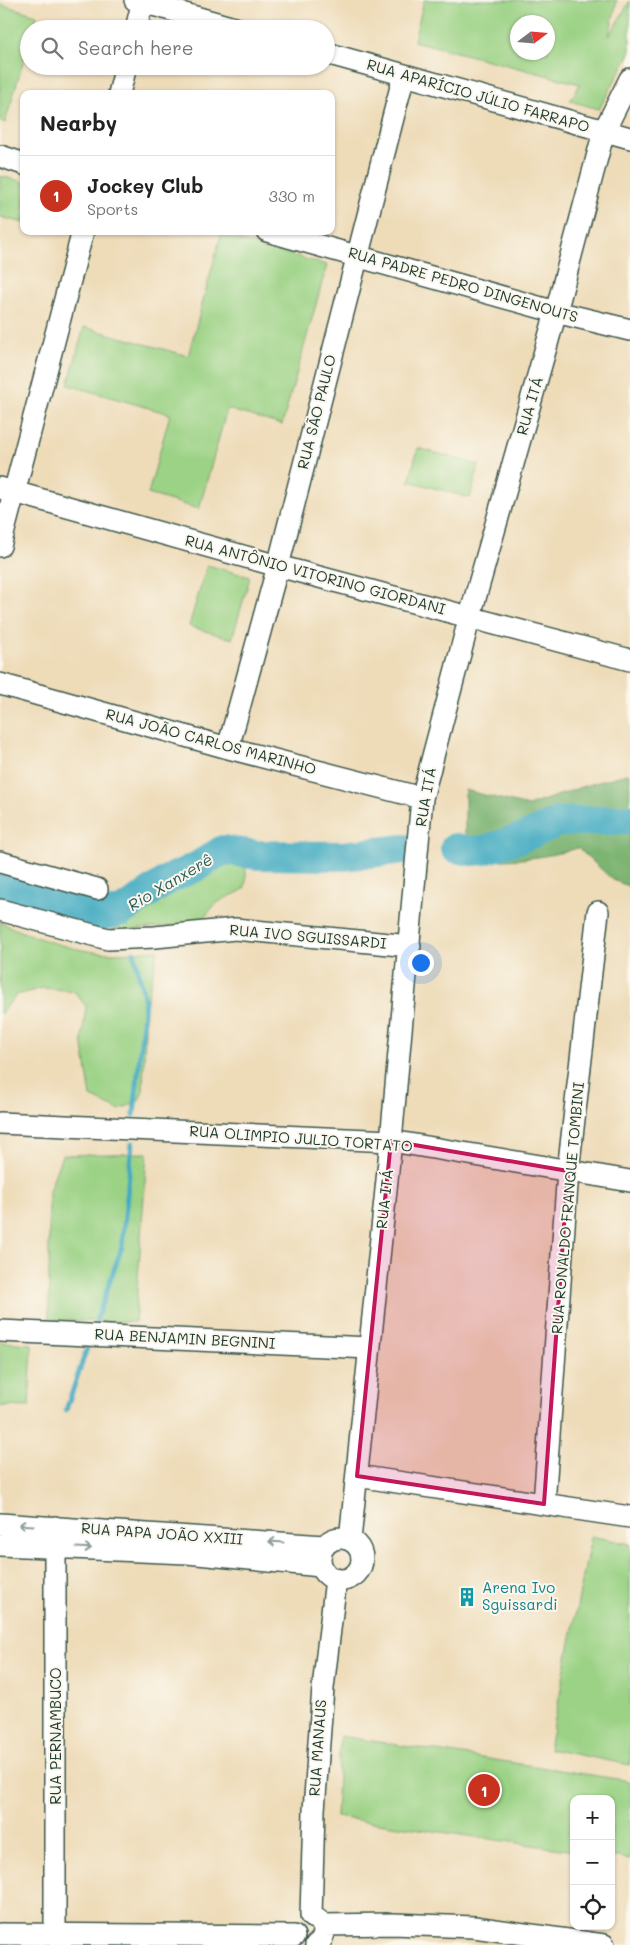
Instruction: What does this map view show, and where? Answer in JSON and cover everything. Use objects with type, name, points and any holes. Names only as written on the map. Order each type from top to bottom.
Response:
[{"type":"street","points":[[137,20],[140,1],[206,20]]},
{"type":"street","name":"RUA APARÍCIO JÚLIO FARRAPO","points":[[335,56],[630,138]]},
{"type":"street","points":[[120,90],[124,75]]},
{"type":"street","name":"RUA SÃO PAULO","points":[[228,748],[278,566],[404,75]]},
{"type":"street","name":"RUA ITÁ","points":[[350,1540],[410,946],[422,798],[470,616],[556,312],[604,131],[630,79]]},
{"type":"street","points":[[0,156],[20,163]]},
{"type":"street","points":[[0,546],[7,490],[83,235]]},
{"type":"street","name":"RUA PADRE PEDRO DINGENOUTS","points":[[282,235],[556,312],[630,330]]},
{"type":"street","name":"RUA ANTÔNIO VITORINO GIORDANI","points":[[7,490],[278,566],[630,660]]},
{"type":"street","name":"RUA JOÃO CARLOS MARINHO","points":[[0,684],[228,748],[422,798]]},
{"type":"street","points":[[0,862],[97,889]]},
{"type":"street","name":"RUA IVO SGUISSARDI","points":[[0,910],[108,939],[155,937],[235,929],[410,946]]},
{"type":"street","name":"RUA RONALDO FRANQUE TOMBINI","points":[[544,1504],[568,1171],[598,912]]},
{"type":"street","name":"RUA OLIMPIO JULIO TORTATO","points":[[0,1122],[391,1141],[630,1181]]},
{"type":"street","name":"RUA BENJAMIN BEGNINI","points":[[0,1331],[370,1348]]},
{"type":"street","points":[[357,1476],[630,1517]]},
{"type":"street","name":"RUA PAPA JOÃO XXIII","points":[[0,1524],[56,1537],[188,1545],[327,1564]]},
{"type":"street","name":"RUA PAPA JOÃO XXIII","points":[[0,1545],[56,1537]]},
{"type":"street","name":"RUA PERNAMBUCO","points":[[55,1940],[56,1537]]},
{"type":"street","points":[[336,1538],[350,1540],[359,1550],[361,1563],[355,1575],[349,1578],[327,1564],[336,1538]]},
{"type":"street","name":"RUA MANAUS","points":[[316,1945],[324,1935],[317,1921],[314,1810],[323,1688],[327,1564]]},
{"type":"street","points":[[0,1934],[55,1940],[298,1940],[295,1926],[297,1922],[306,1916],[317,1921],[474,1927],[604,1945]]},
{"type":"highlighted area","points":[[391,1141],[568,1171],[544,1504],[357,1476]]},
{"type":"green space","points":[[424,0],[617,0],[609,36],[630,1],[630,53],[599,109],[570,101],[580,84],[414,41]]},
{"type":"green space","points":[[0,4],[37,15],[36,20],[20,20],[20,72],[5,123],[0,121]]},
{"type":"green space","points":[[0,176],[20,181],[20,222],[0,217]]},
{"type":"green space","points":[[221,235],[327,265],[282,425],[227,409],[199,509],[148,494],[170,414],[68,385],[84,327],[188,356]]},
{"type":"green space","points":[[418,448],[479,465],[470,498],[409,481]]},
{"type":"green space","points":[[207,565],[250,577],[232,639],[189,626]]},
{"type":"green space","points":[[630,774],[630,887],[613,880],[578,848],[522,859],[465,860],[465,790],[528,806],[584,786]]},
{"type":"green space","points":[[230,857],[245,864],[245,886],[243,890],[217,903],[201,923],[110,932],[131,921],[167,890],[208,864]]},
{"type":"green space","points":[[0,922],[40,938],[84,950],[112,953],[158,950],[146,1005],[143,1090],[139,1101],[119,1110],[91,1097],[82,1040],[86,1006],[74,991],[43,988],[16,995],[0,1014]]},
{"type":"green space","points":[[147,1153],[135,1322],[49,1320],[49,1191],[62,1155]]},
{"type":"green space","points":[[0,1342],[32,1344],[29,1407],[0,1406]]},
{"type":"green space","points":[[591,1536],[630,1544],[630,1765],[549,1749]]},
{"type":"green space","points":[[340,1736],[630,1781],[630,1859],[615,1857],[615,1795],[570,1795],[570,1850],[336,1817]]},
{"type":"waterway","name":"Rio Xanxerê","points":[[455,848],[471,851],[484,850],[524,837],[558,822],[630,819]]},
{"type":"waterway","name":"Rio Xanxerê","points":[[0,886],[34,896],[59,899],[102,916],[124,910],[169,879],[198,866],[223,850],[257,855],[343,856],[404,849]]},
{"type":"waterway","points":[[124,910],[127,924]]},
{"type":"waterway","points":[[134,952],[145,1001],[134,1115]]},
{"type":"waterway","points":[[96,1321],[122,1247],[132,1143]]},
{"type":"waterway","points":[[66,1410],[87,1348]]},
{"type":"place","name":"Arena Ivo Sguissardi","points":[[467,1597]]},
{"type":"place","name":"Jockey Club","points":[[484,1790]]}]
